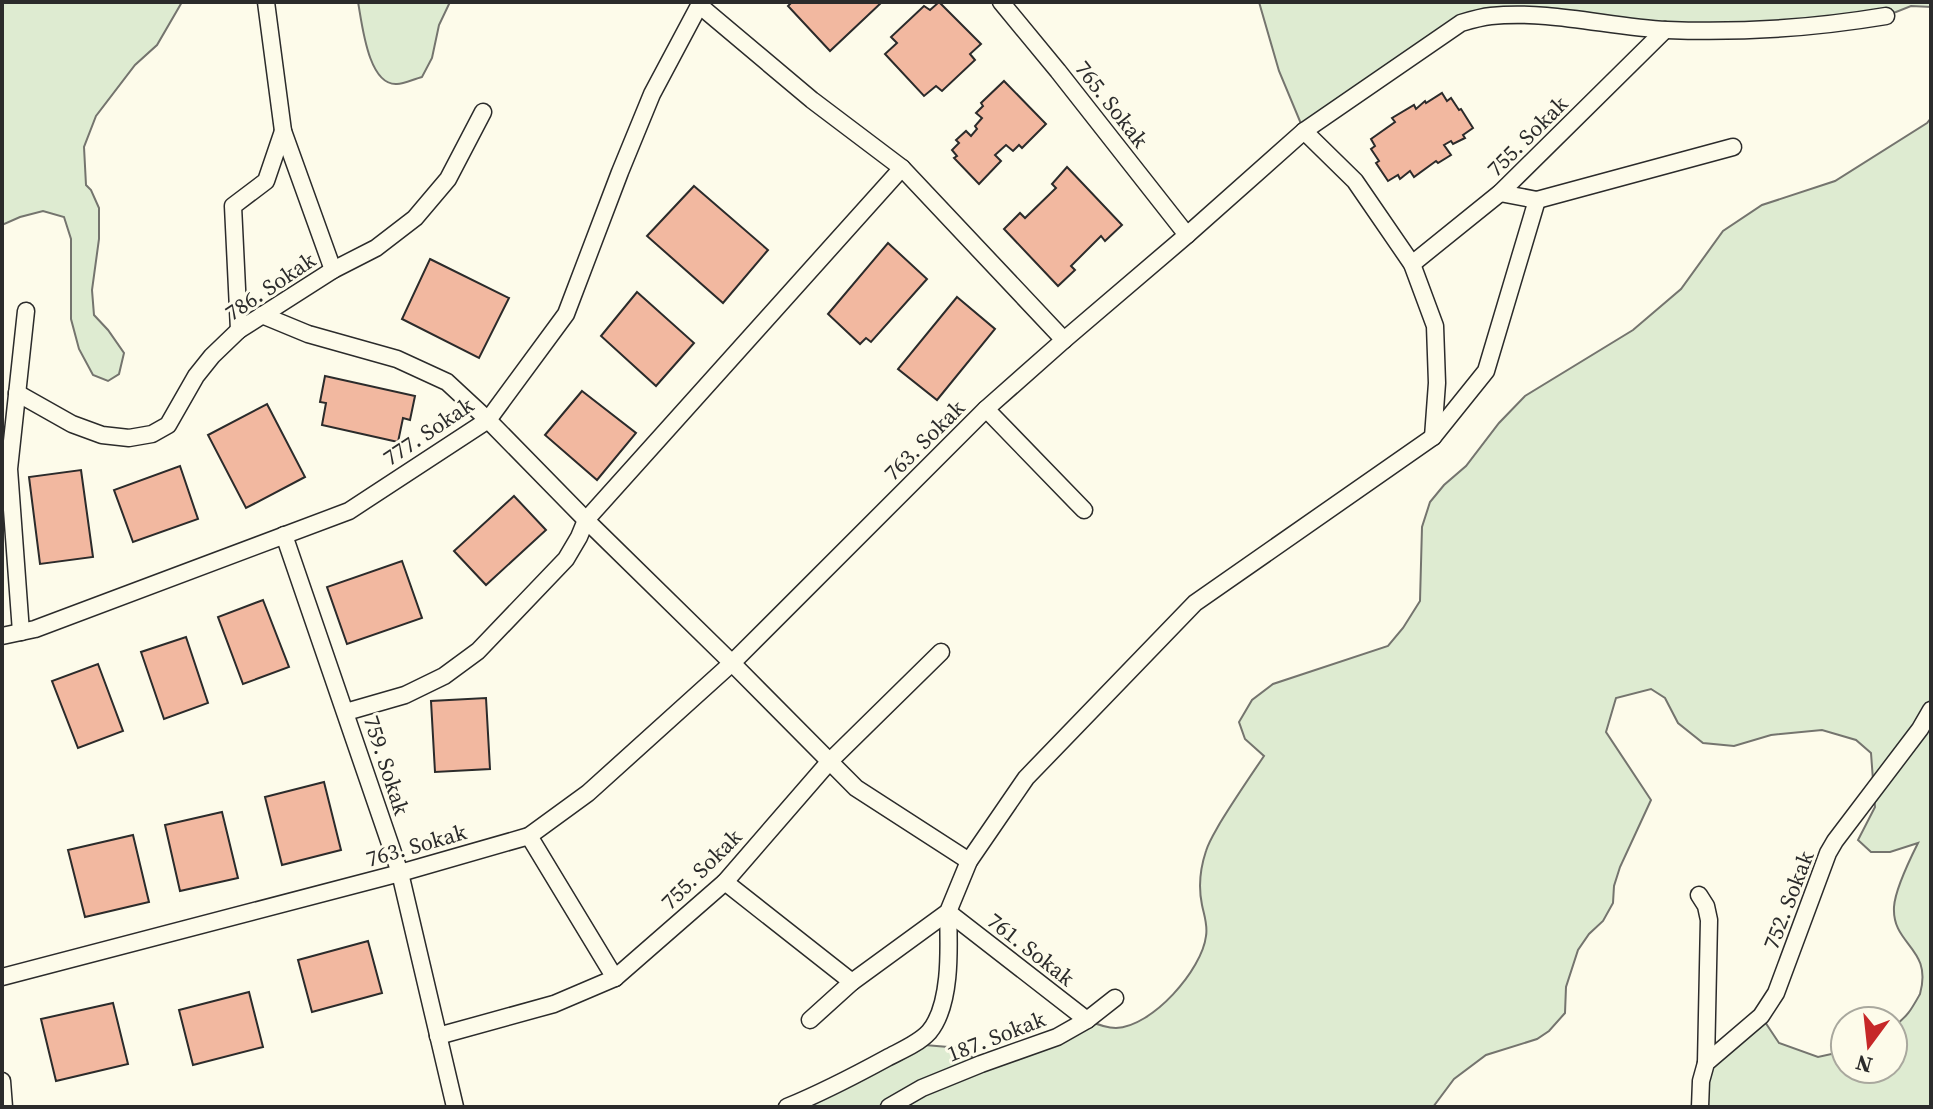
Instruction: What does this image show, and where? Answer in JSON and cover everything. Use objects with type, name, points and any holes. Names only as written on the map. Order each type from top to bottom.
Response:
[{"type":"street","points":[[266,2],[283,131],[333,270]]},
{"type":"street","name":"765. Sokak","points":[[1001,2],[1187,235]]},
{"type":"street","points":[[700,4],[812,100],[902,168],[1064,340]]},
{"type":"street","name":"777. Sokak","points":[[2,636],[35,629],[349,511],[488,420],[566,314],[652,94],[700,4]]},
{"type":"street","name":"763. Sokak","points":[[2,977],[400,873],[529,836],[588,793],[732,663],[986,409],[1064,340],[1304,131],[1461,23],[1490,16],[1525,15],[1665,30],[1764,29],[1839,24],[1886,16]]},
{"type":"street","name":"755. Sokak","points":[[1412,264],[1500,193],[1665,30]]},
{"type":"street","name":"786. Sokak","points":[[17,393],[72,424],[102,435],[129,438],[152,434],[168,425],[196,376],[239,330],[333,270],[376,248],[415,218],[448,179],[483,112]]},
{"type":"street","points":[[239,330],[233,206],[266,181],[283,131]]},
{"type":"street","points":[[1304,131],[1355,181],[1412,264],[1435,326],[1437,383],[1433,437]]},
{"type":"street","points":[[1500,193],[1537,200],[1733,147]]},
{"type":"street","points":[[346,712],[405,695],[444,676],[478,651],[566,559],[586,520],[902,168]]},
{"type":"street","points":[[787,1107],[844,1081],[913,1044],[929,1032],[939,1013],[946,986],[948,912],[969,861],[1026,778],[1195,603],[1433,437],[1486,371],[1537,200]]},
{"type":"street","points":[[21,632],[5,470],[26,311]]},
{"type":"street","points":[[262,315],[308,334],[397,359],[447,382],[856,788],[969,861]]},
{"type":"street","points":[[986,409],[1084,510]]},
{"type":"street","name":"759. Sokak","points":[[284,535],[400,873],[455,1107]]},
{"type":"street","name":"755. Sokak","points":[[438,1036],[554,1004],[615,978],[725,882],[829,762],[941,652]]},
{"type":"street","name":"752. Sokak","points":[[1706,1063],[1761,1016],[1776,993],[1828,853],[1931,710]]},
{"type":"street","points":[[529,836],[615,978]]},
{"type":"street","points":[[725,882],[852,982]]},
{"type":"street","points":[[1699,895],[1706,906],[1709,920],[1706,1063],[1701,1081],[1700,1107]]},
{"type":"street","points":[[810,1020],[852,982],[948,912]]},
{"type":"street","name":"761. Sokak","points":[[948,912],[1087,1020]]},
{"type":"street","name":"187. Sokak","points":[[889,1107],[922,1088],[1057,1037],[1087,1020],[1115,998]]},
{"type":"street","points":[[2,1081],[4,1107]]},
{"type":"green space","points":[[2,2],[182,2],[157,45],[135,65],[96,116],[84,147],[86,185],[99,208],[99,239],[92,290],[94,315],[124,353],[119,374],[108,381],[93,375],[79,349],[71,319],[71,239],[64,217],[43,211],[2,225]]},
{"type":"green space","points":[[358,2],[450,2],[439,25],[432,58],[422,77],[397,84],[387,82],[379,75],[368,52]]},
{"type":"green space","points":[[1259,2],[1931,2],[1931,7],[1911,6],[1886,16],[1839,24],[1461,23],[1304,131],[1279,71]]},
{"type":"green space","points":[[1931,118],[1931,1107],[1700,1107],[1706,1063],[1761,1016],[1779,1043],[1818,1057],[1829,1055],[1829,1085],[1909,1085],[1909,1012],[1920,994],[1923,978],[1917,956],[1899,930],[1894,907],[1900,883],[1918,843],[1890,852],[1871,852],[1858,840],[1875,807],[1871,753],[1856,740],[1822,730],[1771,735],[1734,746],[1703,743],[1678,723],[1665,698],[1651,689],[1616,698],[1606,732],[1651,800],[1620,867],[1613,903],[1603,921],[1578,950],[1566,987],[1565,1013],[1537,1039],[1486,1055],[1454,1079],[1433,1107],[787,1107],[913,1044],[960,1048],[981,1064],[1087,1020],[1116,1028],[1145,1018],[1159,1007],[1185,980],[1202,950],[1206,928],[1200,884],[1206,851],[1220,823],[1264,756],[1245,739],[1239,722],[1252,700],[1273,684],[1388,646],[1420,601],[1422,527],[1430,502],[1466,466],[1499,423],[1525,396],[1633,330],[1681,289],[1723,231],[1762,205],[1835,181]]},
{"type":"building","points":[[792,2],[882,2],[830,51],[788,6]]},
{"type":"building","points":[[939,2],[981,44],[970,54],[975,60],[942,91],[936,86],[924,96],[885,54],[897,43],[891,37],[924,6],[930,10]]},
{"type":"building","points":[[1004,81],[1046,124],[1022,148],[1019,145],[1013,151],[1006,145],[995,155],[1001,161],[979,184],[954,158],[957,156],[952,150],[959,143],[956,140],[966,131],[971,136],[977,129],[975,126],[982,118],[976,113],[983,106],[981,103]]},
{"type":"building","points":[[1442,93],[1447,101],[1451,98],[1461,109],[1473,128],[1463,135],[1465,138],[1444,145],[1451,155],[1438,163],[1436,161],[1414,177],[1410,171],[1400,179],[1398,175],[1388,181],[1376,163],[1379,161],[1371,149],[1375,146],[1371,139],[1395,122],[1392,118],[1414,105],[1416,109]]},
{"type":"building","points":[[1067,167],[1122,225],[1105,241],[1101,236],[1071,266],[1075,270],[1058,286],[1004,229],[1020,213],[1025,218],[1056,188],[1052,184]]},
{"type":"building","points":[[694,186],[768,250],[723,303],[647,236]]},
{"type":"building","points":[[888,243],[927,279],[871,342],[866,338],[860,344],[828,314]]},
{"type":"building","points":[[430,259],[509,298],[479,358],[402,319]]},
{"type":"building","points":[[637,292],[694,343],[656,386],[601,336]]},
{"type":"building","points":[[957,297],[995,329],[937,400],[898,369]]},
{"type":"building","points":[[325,376],[415,396],[410,420],[403,418],[398,442],[322,425],[326,403],[320,402]]},
{"type":"building","points":[[582,391],[636,433],[597,480],[545,435]]},
{"type":"building","points":[[267,404],[305,477],[246,508],[208,435]]},
{"type":"building","points":[[180,466],[198,519],[133,542],[114,490]]},
{"type":"building","points":[[81,470],[93,557],[40,564],[29,477]]},
{"type":"building","points":[[514,496],[546,530],[486,585],[454,551]]},
{"type":"building","points":[[402,561],[422,618],[347,644],[327,587]]},
{"type":"building","points":[[263,600],[289,667],[243,684],[218,617]]},
{"type":"building","points":[[186,637],[208,703],[164,719],[141,652]]},
{"type":"building","points":[[98,664],[123,731],[78,748],[52,681]]},
{"type":"building","points":[[486,698],[490,769],[435,772],[431,701]]},
{"type":"building","points":[[324,782],[341,850],[282,865],[265,797]]},
{"type":"building","points":[[222,812],[238,878],[180,891],[165,825]]},
{"type":"building","points":[[133,835],[149,902],[85,917],[68,850]]},
{"type":"building","points":[[368,941],[382,993],[312,1012],[298,960]]},
{"type":"building","points":[[249,992],[263,1047],[193,1065],[179,1010]]},
{"type":"building","points":[[113,1003],[128,1064],[56,1081],[41,1019]]}]
